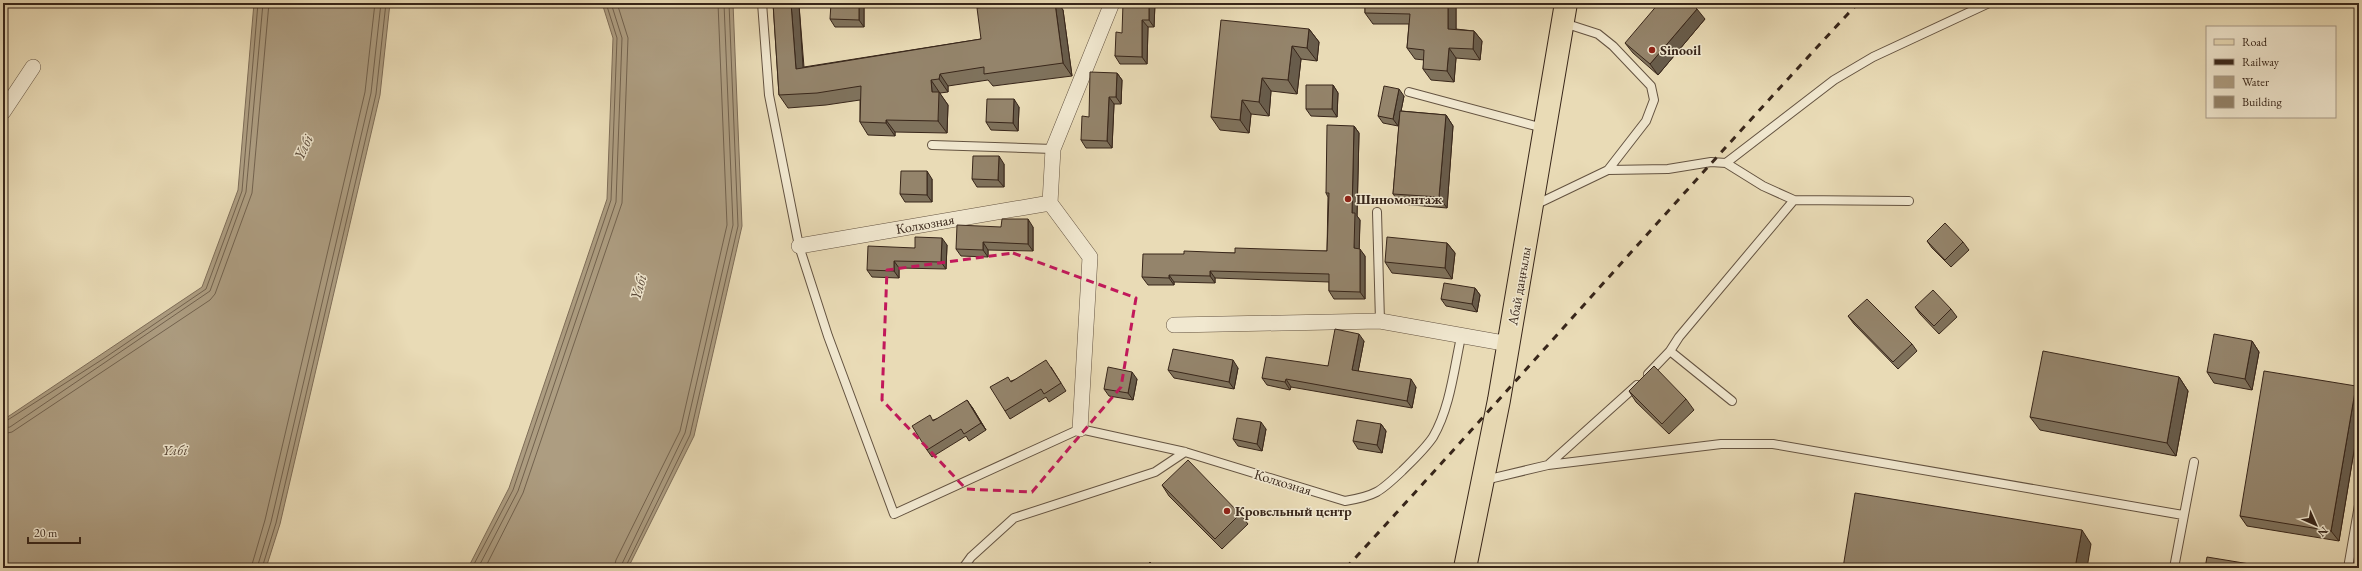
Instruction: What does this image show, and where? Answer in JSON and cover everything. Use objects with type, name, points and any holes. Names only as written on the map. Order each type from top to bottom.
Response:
[{"type":"main road","name":"Абай даңғылы","points":[[1465,568],[1509,344],[1565,13]]},
{"type":"street","points":[[1080,429],[1090,257],[1050,203],[1052,149],[1112,3]]},
{"type":"street","points":[[3,112],[33,67]]},
{"type":"street","name":"Колхозная","points":[[799,246],[1050,203]]},
{"type":"street","points":[[1174,325],[1380,321],[1461,337],[1509,344]]},
{"type":"lane","points":[[762,3],[769,95],[799,246],[828,336],[894,514],[1080,429]]},
{"type":"lane","points":[[1726,163],[1834,80],[1873,57],[1989,3]]},
{"type":"lane","points":[[1565,13],[1598,34],[1613,46],[1651,86],[1654,100],[1646,121],[1608,170]]},
{"type":"lane","points":[[1409,92],[1546,128]]},
{"type":"lane","points":[[932,145],[1052,149]]},
{"type":"lane","points":[[1532,206],[1608,170],[1668,169],[1711,162],[1726,163],[1763,186],[1794,200],[1909,201]]},
{"type":"lane","points":[[1548,465],[1618,404],[1670,351],[1679,337],[1794,200]]},
{"type":"lane","points":[[1377,212],[1380,321]]},
{"type":"lane","name":"Колхозная","points":[[1080,429],[1185,452],[1345,501],[1369,497],[1386,487],[1433,437],[1445,408],[1461,337]]},
{"type":"lane","points":[[1670,351],[1732,401]]},
{"type":"lane","points":[[1482,480],[1548,465],[1721,444],[1773,444],[2183,515]]},
{"type":"lane","points":[[963,568],[970,557],[1014,518],[1155,472],[1185,452]]},
{"type":"lane","points":[[2174,568],[2194,462]]},
{"type":"lane","points":[[2348,568],[2359,505]]},
{"type":"highlighted area","points":[[1013,253],[1136,298],[1121,387],[1032,492],[966,489],[882,400],[887,270]]},
{"type":"water","name":"Үлбі","points":[[254,3],[390,3],[380,95],[280,524],[266,568],[3,568],[3,420],[202,287],[238,190]]},
{"type":"water","name":"Үлбі","points":[[602,3],[733,3],[742,226],[694,436],[628,568],[468,568],[509,488],[607,199],[613,38]]},
{"type":"building","points":[[773,3],[791,3],[796,69],[981,39],[977,8],[1016,3],[1055,3],[1063,63],[984,74],[984,67],[940,74],[939,79],[931,80],[932,92],[939,92],[938,121],[886,120],[886,123],[860,122],[861,86],[817,93],[779,95]]},
{"type":"building","points":[[831,3],[859,3],[859,20],[830,19]]},
{"type":"building","points":[[1123,3],[1149,3],[1149,20],[1142,20],[1142,57],[1115,56],[1116,32],[1122,33]]},
{"type":"building","points":[[1365,3],[1448,3],[1448,29],[1474,31],[1473,49],[1449,48],[1447,71],[1423,69],[1424,50],[1407,48],[1410,14],[1365,13]]},
{"type":"building","points":[[1659,3],[1691,3],[1697,9],[1650,64],[1625,43]]},
{"type":"building","points":[[1221,20],[1309,29],[1307,48],[1292,46],[1288,80],[1262,78],[1259,102],[1242,100],[1240,120],[1211,117]]},
{"type":"building","points":[[1090,72],[1117,73],[1116,97],[1109,97],[1107,141],[1081,140],[1082,116],[1089,117]]},
{"type":"building","points":[[1306,85],[1333,85],[1332,109],[1306,109]]},
{"type":"building","points":[[1384,86],[1399,89],[1393,119],[1378,116]]},
{"type":"building","points":[[987,99],[1014,99],[1013,123],[986,122]]},
{"type":"building","points":[[1400,111],[1446,115],[1439,197],[1393,194]]},
{"type":"building","points":[[1327,125],[1354,126],[1352,213],[1355,213],[1354,248],[1360,249],[1360,292],[1329,291],[1329,274],[1210,271],[1210,276],[1169,275],[1169,278],[1142,277],[1143,254],[1184,254],[1184,251],[1235,253],[1235,248],[1327,251],[1329,193],[1326,193]]},
{"type":"building","points":[[973,156],[999,156],[998,180],[972,179]]},
{"type":"building","points":[[901,171],[927,171],[927,195],[900,194]]},
{"type":"building","points":[[1002,219],[1028,219],[1028,244],[983,242],[983,250],[956,249],[957,225],[1001,227]]},
{"type":"building","points":[[1945,223],[1963,242],[1945,260],[1927,241]]},
{"type":"building","points":[[915,237],[942,238],[941,262],[894,261],[894,271],[867,270],[868,246],[915,248]]},
{"type":"building","points":[[1387,237],[1447,243],[1445,268],[1385,262]]},
{"type":"building","points":[[1444,283],[1475,288],[1472,304],[1441,299]]},
{"type":"building","points":[[1933,290],[1951,309],[1934,326],[1915,307]]},
{"type":"building","points":[[1867,299],[1912,344],[1893,362],[1848,316]]},
{"type":"building","points":[[1335,329],[1359,334],[1352,370],[1411,379],[1407,401],[1286,379],[1285,382],[1262,378],[1266,357],[1328,366]]},
{"type":"building","points":[[2214,334],[2252,341],[2245,379],[2207,372]]},
{"type":"building","points":[[1173,349],[1233,360],[1229,382],[1168,370]]},
{"type":"building","points":[[2043,351],[2179,377],[2167,443],[2030,417]]},
{"type":"building","points":[[1046,360],[1061,383],[1044,394],[1041,389],[1005,411],[990,387],[1008,377],[1011,382]]},
{"type":"building","points":[[1654,366],[1686,399],[1662,424],[1629,391]]},
{"type":"building","points":[[1108,367],[1132,372],[1128,393],[1104,389]]},
{"type":"building","points":[[2264,371],[2356,386],[2331,531],[2240,516]]},
{"type":"building","points":[[967,400],[981,423],[964,434],[961,429],[927,450],[912,426],[930,415],[933,421]]},
{"type":"building","points":[[1237,418],[1261,422],[1257,444],[1233,439]]},
{"type":"building","points":[[1357,420],[1381,424],[1377,445],[1353,441]]},
{"type":"building","points":[[1188,460],[1240,514],[1215,539],[1162,485]]},
{"type":"building","points":[[1855,493],[2082,530],[2075,568],[1843,568]]},
{"type":"building","points":[[2207,557],[2274,568],[2205,568]]},
{"type":"building","points":[[1150,562],[1156,568],[1144,568]]},
{"type":"railway","points":[[1346,568],[1729,143],[1858,3]]},
{"type":"place","name":"Sinooil","points":[[1652,50]]},
{"type":"place","name":"Шиномонтаж","points":[[1348,199]]},
{"type":"place","name":"Кровельный центр","points":[[1227,511]]}]
